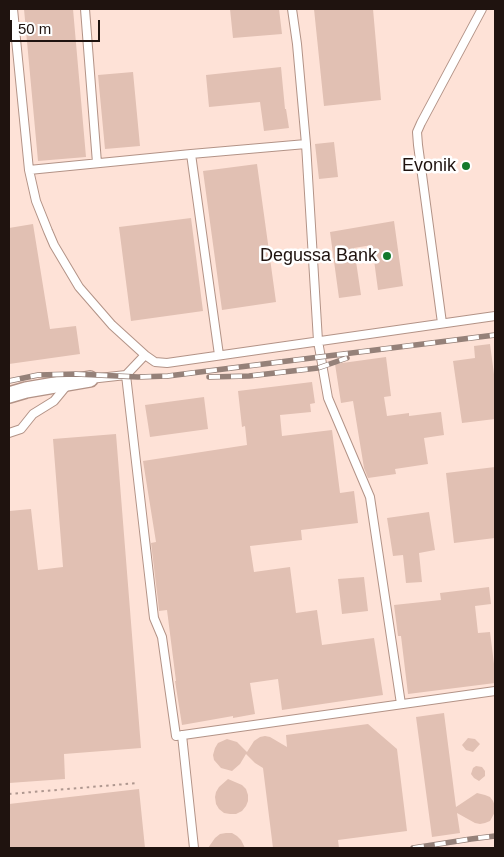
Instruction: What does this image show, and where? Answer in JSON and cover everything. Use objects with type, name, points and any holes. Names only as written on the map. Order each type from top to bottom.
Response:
[{"type":"street","points":[[9,395],[26,390],[90,379]]},
{"type":"lane","points":[[13,9],[28,170],[36,201],[48,231],[54,245],[79,287],[112,325],[155,362],[167,363],[495,316],[495,320]]},
{"type":"lane","points":[[85,9],[97,163]]},
{"type":"lane","points":[[292,9],[306,144],[318,341],[328,398],[370,497],[401,704]]},
{"type":"lane","points":[[442,323],[417,132],[420,123],[482,9]]},
{"type":"lane","points":[[28,170],[306,144]]},
{"type":"lane","points":[[191,154],[219,355]]},
{"type":"lane","points":[[90,379],[126,375],[145,355]]},
{"type":"lane","points":[[126,375],[154,618],[162,637],[176,736],[495,691]]},
{"type":"lane","points":[[9,433],[21,429],[33,414],[54,401],[70,382]]},
{"type":"lane","points":[[182,735],[194,848]]},
{"type":"path","points":[[9,794],[138,783]]},
{"type":"building","points":[[24,9],[73,9],[86,157],[38,161]]},
{"type":"building","points":[[230,9],[279,9],[282,34],[233,38]]},
{"type":"building","points":[[314,9],[373,9],[381,100],[324,106]]},
{"type":"building","points":[[281,67],[289,128],[264,131],[260,102],[209,107],[206,75]]},
{"type":"building","points":[[133,72],[140,146],[105,149],[98,75]]},
{"type":"building","points":[[334,142],[338,177],[319,179],[315,144]]},
{"type":"building","points":[[257,164],[276,302],[222,310],[203,171]]},
{"type":"building","points":[[191,218],[203,311],[131,321],[119,227]]},
{"type":"building","points":[[394,221],[403,286],[378,290],[372,245],[354,248],[361,295],[339,298],[330,232]]},
{"type":"building","points":[[33,224],[50,329],[76,326],[80,354],[9,364],[9,228]]},
{"type":"building","points":[[490,344],[495,382],[495,419],[462,423],[453,361],[475,358],[474,346]]},
{"type":"building","points":[[386,357],[391,396],[384,397],[387,416],[409,413],[409,416],[441,412],[444,435],[424,438],[428,464],[395,469],[396,474],[368,478],[364,468],[353,401],[341,403],[335,364]]},
{"type":"building","points":[[312,382],[315,403],[310,404],[311,412],[280,415],[282,436],[332,430],[340,493],[354,491],[358,523],[301,530],[302,540],[250,546],[254,572],[290,567],[296,613],[317,610],[322,645],[374,638],[383,695],[282,710],[278,679],[250,683],[255,714],[182,725],[167,610],[159,611],[151,543],[156,542],[143,461],[247,445],[245,426],[242,427],[238,391]]},
{"type":"building","points":[[204,397],[208,429],[150,437],[145,405]]},
{"type":"building","points":[[116,434],[141,748],[64,754],[65,779],[9,783],[9,511],[31,509],[38,570],[63,567],[53,439]]},
{"type":"building","points":[[495,467],[495,538],[454,543],[446,473]]},
{"type":"building","points":[[429,512],[435,550],[419,553],[422,582],[406,583],[403,555],[393,556],[387,518]]},
{"type":"building","points":[[364,577],[368,611],[342,614],[338,579]]},
{"type":"building","points":[[489,587],[491,604],[475,606],[478,633],[490,632],[495,683],[408,694],[401,636],[398,636],[394,605],[441,600],[440,593]]},
{"type":"building","points":[[444,713],[456,807],[477,793],[490,797],[495,806],[495,812],[490,821],[480,824],[457,813],[460,833],[432,837],[416,717]]},
{"type":"building","points":[[368,724],[397,749],[407,831],[338,840],[339,848],[273,848],[263,768],[246,754],[240,764],[232,771],[221,768],[214,760],[213,755],[218,743],[227,739],[237,742],[247,752],[254,741],[260,737],[270,737],[287,747],[286,735]]},
{"type":"building","points":[[468,738],[475,739],[480,744],[473,752],[466,750],[462,745]]},
{"type":"building","points":[[476,766],[482,767],[485,771],[485,776],[479,781],[471,774]]},
{"type":"building","points":[[228,779],[242,785],[248,795],[246,806],[236,814],[224,813],[216,804],[216,792]]},
{"type":"building","points":[[139,789],[145,848],[9,848],[9,804]]},
{"type":"building","points":[[232,833],[237,836],[245,848],[208,848],[215,838],[220,834]]},
{"type":"railway","points":[[9,381],[38,375],[168,376],[495,335]]},
{"type":"railway","points":[[209,377],[249,376],[318,368],[347,358]]},
{"type":"railway","points":[[413,848],[495,836]]},
{"type":"place","name":"Evonik","points":[[466,166]]},
{"type":"place","name":"Degussa Bank","points":[[387,256]]}]
